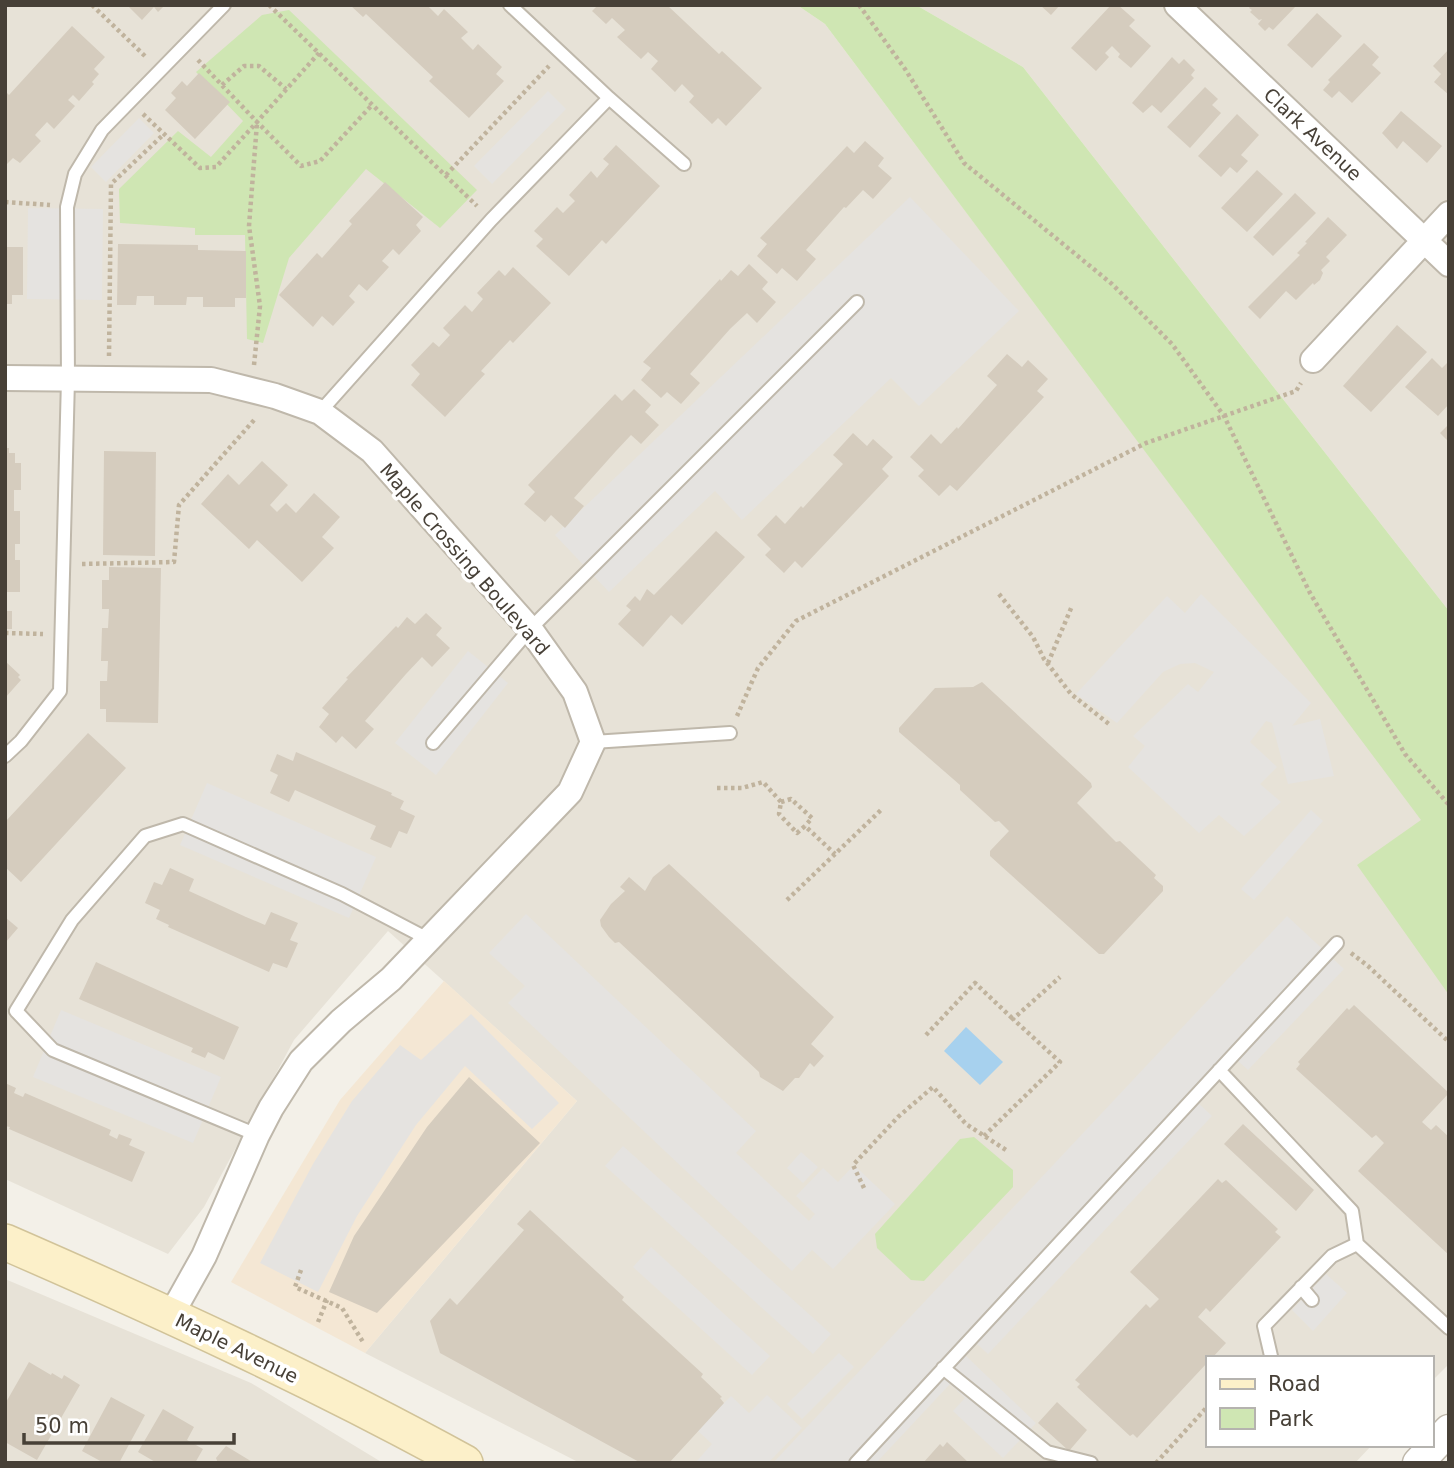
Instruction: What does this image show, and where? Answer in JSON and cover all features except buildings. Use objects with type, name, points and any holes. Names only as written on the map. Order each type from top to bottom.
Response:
[{"type":"main road","name":"Maple Avenue","points":[[5,1242],[172,1315],[417,1436],[465,1463]]},
{"type":"street","name":"Clark Avenue","points":[[1177,5],[1449,264]]},
{"type":"street","points":[[1313,360],[1449,214]]},
{"type":"street","name":"Maple Crossing Boulevard","points":[[5,378],[211,380],[263,393],[320,412],[372,451],[530,629],[575,692],[593,742]]},
{"type":"street","points":[[172,1315],[204,1256],[257,1135],[301,1061],[341,1021],[391,979],[570,792],[593,742]]},
{"type":"street","points":[[1418,1463],[1449,1430]]},
{"type":"lane","points":[[5,756],[21,741],[60,691],[68,379],[67,207],[75,174],[102,130],[224,5]]},
{"type":"lane","points":[[510,5],[684,164]]},
{"type":"lane","points":[[320,412],[491,220],[609,98]]},
{"type":"lane","points":[[433,743],[530,629],[857,302]]},
{"type":"lane","points":[[593,742],[730,733]]},
{"type":"lane","points":[[257,1135],[53,1050],[16,1012],[81,909],[145,836],[183,824],[342,894],[428,939]]},
{"type":"lane","points":[[856,1463],[1337,943]]},
{"type":"lane","points":[[1219,1070],[1352,1210],[1357,1244],[1449,1328]]},
{"type":"lane","points":[[1271,1356],[1264,1326],[1332,1255],[1357,1244]]},
{"type":"lane","points":[[1301,1287],[1312,1300]]},
{"type":"lane","points":[[943,1368],[1047,1452],[1091,1463]]},
{"type":"path","points":[[92,5],[159,70]]},
{"type":"path","points":[[269,5],[491,220]]},
{"type":"path","points":[[859,5],[905,69],[964,163],[1112,284],[1171,344],[1224,416],[1310,593],[1405,754],[1449,805]]},
{"type":"path","points":[[184,46],[301,166],[320,161],[372,105]]},
{"type":"path","points":[[129,101],[200,168],[216,167],[318,53]]},
{"type":"path","points":[[446,175],[561,53]]},
{"type":"path","points":[[222,85],[244,66],[259,66],[286,89]]},
{"type":"path","points":[[64,565],[174,562],[179,505],[263,393],[260,306],[249,226],[257,122]]},
{"type":"path","points":[[109,378],[111,184],[164,134]]},
{"type":"path","points":[[5,202],[67,207]]},
{"type":"path","points":[[730,733],[758,668],[796,621],[1146,443],[1296,391],[1313,360]]},
{"type":"path","points":[[999,594],[1033,637],[1048,664],[1071,694],[1109,724]]},
{"type":"path","points":[[1048,664],[1072,606]]},
{"type":"path","points":[[5,633],[62,635]]},
{"type":"path","points":[[717,788],[742,788],[763,782],[781,802]]},
{"type":"path","points":[[791,799],[812,818],[797,833],[779,814],[781,802],[791,799]]},
{"type":"path","points":[[787,900],[881,810]]},
{"type":"path","points":[[805,826],[835,853]]},
{"type":"path","points":[[1337,943],[1368,965],[1449,1042]]},
{"type":"path","points":[[1013,1019],[1060,977]]},
{"type":"path","points":[[926,1035],[975,983],[1060,1062],[984,1136]]},
{"type":"path","points":[[864,1188],[853,1165],[898,1117],[933,1087],[966,1124],[1006,1150]]},
{"type":"path","points":[[301,1270],[295,1287],[342,1307],[363,1342]]},
{"type":"path","points":[[318,1322],[327,1300]]},
{"type":"path","points":[[1156,1463],[1206,1408]]},
{"type":"shaded area","points":[[5,5],[797,5],[825,24],[1449,856],[1449,1364],[1433,1380],[1433,1356],[1206,1356],[1206,1447],[1370,1447],[1355,1463],[580,1463],[365,1353],[577,1101],[388,931],[294,1040],[204,1207],[168,1254],[5,1179]]},
{"type":"shaded area","points":[[916,5],[1449,5],[1449,611],[1023,67]]},
{"type":"shaded area","points":[[548,91],[566,109],[492,184],[474,166]]},
{"type":"shaded area","points":[[139,118],[154,133],[106,182],[91,167]]},
{"type":"shaded area","points":[[910,197],[1019,311],[919,406],[891,378],[742,520],[715,491],[609,592],[555,535]]},
{"type":"shaded area","points":[[28,208],[103,209],[102,300],[27,299]]},
{"type":"shaded area","points":[[1201,594],[1311,703],[1292,726],[1320,719],[1334,776],[1288,784],[1272,723],[1266,721],[1250,742],[1277,767],[1260,784],[1281,802],[1244,836],[1219,815],[1199,833],[1128,767],[1145,746],[1133,736],[1188,684],[1198,692],[1214,672],[1195,663],[1180,664],[1163,672],[1117,723],[1076,694],[1167,596],[1185,613]]},
{"type":"shaded area","points":[[468,651],[508,683],[436,775],[395,743]]},
{"type":"shaded area","points":[[207,783],[376,857],[349,918],[180,845]]},
{"type":"shaded area","points":[[1311,810],[1323,821],[1254,900],[1241,889]]},
{"type":"shaded area","points":[[526,914],[756,1131],[736,1153],[809,1221],[815,1214],[796,1196],[823,1168],[838,1182],[854,1165],[895,1204],[833,1269],[812,1250],[792,1271],[508,1003],[525,986],[489,953]]},
{"type":"shaded area","points":[[1287,916],[1344,969],[1248,1070],[1237,1060],[1197,1102],[1212,1116],[988,1354],[976,1343],[965,1355],[1036,1423],[1003,1458],[953,1411],[965,1398],[950,1384],[876,1463],[773,1463]]},
{"type":"shaded area","points":[[444,981],[577,1101],[365,1353],[231,1282],[340,1100]]},
{"type":"shaded area","points":[[61,1010],[221,1077],[193,1143],[33,1077]]},
{"type":"shaded area","points":[[471,1014],[559,1103],[532,1129],[465,1066],[416,1125],[357,1216],[318,1292],[260,1263],[313,1164],[352,1101],[400,1045],[421,1060]]},
{"type":"shaded area","points":[[623,1146],[831,1334],[813,1354],[605,1166]]},
{"type":"shaded area","points":[[801,1152],[818,1167],[803,1183],[787,1168]]},
{"type":"shaded area","points":[[651,1247],[770,1356],[752,1375],[633,1267]]},
{"type":"shaded area","points":[[1326,1274],[1347,1293],[1313,1331],[1292,1310]]},
{"type":"shaded area","points":[[5,1279],[251,1383],[383,1463],[5,1463]]},
{"type":"shaded area","points":[[839,1353],[854,1367],[802,1419],[787,1404]]},
{"type":"shaded area","points":[[767,1395],[802,1428],[768,1463],[695,1463],[712,1444],[697,1430],[731,1396],[749,1413]]},
{"type":"green space","points":[[797,5],[916,5],[1023,67],[1449,611],[1449,995],[1357,865],[1421,820],[825,24]]},
{"type":"green space","points":[[289,10],[477,190],[440,228],[366,169],[289,258],[263,343],[247,339],[245,235],[195,235],[195,228],[120,223],[119,189],[178,131],[211,157],[243,121],[196,72],[262,15]]},
{"type":"green space","points":[[974,1137],[1013,1170],[1013,1187],[924,1281],[911,1280],[877,1248],[875,1234],[960,1139]]},
{"type":"water","points":[[966,1027],[1003,1062],[980,1085],[944,1051]]}]
